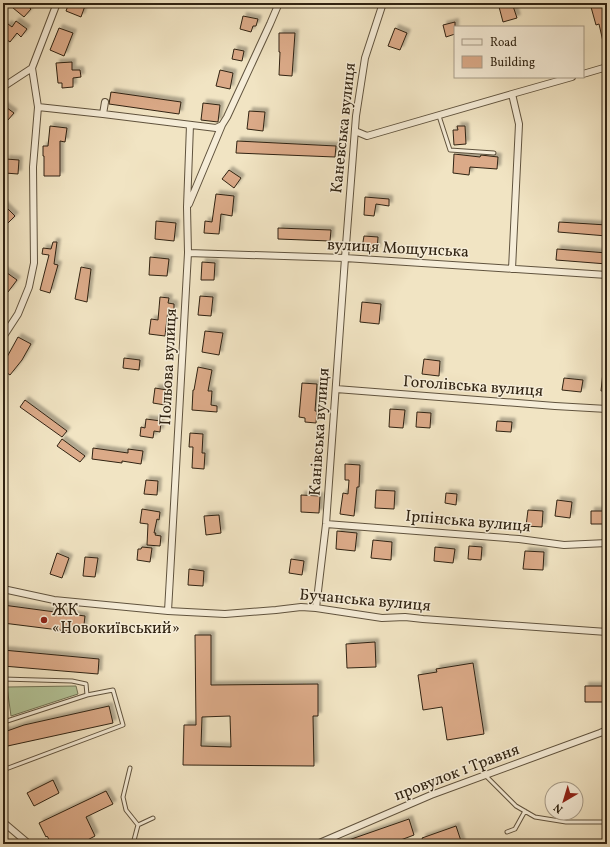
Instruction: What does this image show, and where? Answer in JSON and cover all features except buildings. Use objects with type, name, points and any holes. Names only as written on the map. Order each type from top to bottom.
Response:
[{"type":"street","points":[[3,337],[18,314],[29,287],[34,263],[33,167],[38,107],[32,68],[57,3]]},
{"type":"street","points":[[188,207],[222,125],[231,109],[279,3]]},
{"type":"street","name":"Каневська вулиця","points":[[344,258],[355,131],[365,58],[383,3]]},
{"type":"street","points":[[584,74],[607,67]]},
{"type":"street","points":[[3,87],[32,68]]},
{"type":"street","points":[[355,131],[367,136],[568,78]]},
{"type":"street","points":[[512,94],[519,124],[512,269]]},
{"type":"street","points":[[103,114],[105,102]]},
{"type":"street","points":[[38,107],[216,128],[222,125]]},
{"type":"street","name":"Польова вулиця","points":[[168,611],[188,253],[190,125]]},
{"type":"street","name":"вулиця Мощунська","points":[[188,253],[344,258],[607,274]]},
{"type":"street","name":"Канівська вулиця","points":[[316,608],[326,524],[344,258]]},
{"type":"street","name":"Гоголівська вулиця","points":[[336,389],[607,409]]},
{"type":"street","name":"Ірпінська вулиця","points":[[326,524],[519,539],[564,545],[607,543]]},
{"type":"street","name":"Бучанська вулиця","points":[[3,589],[54,600],[168,611],[225,614],[301,607],[382,618],[405,617],[607,632]]},
{"type":"street","name":"провулок 1 Травня","points":[[317,844],[431,795],[607,730]]},
{"type":"street","points":[[3,822],[29,844]]},
{"type":"lane","points":[[439,116],[450,150],[494,153]]},
{"type":"lane","points":[[3,679],[72,681],[86,684],[87,695]]},
{"type":"lane","points":[[3,711],[4,722],[87,695],[113,690],[123,725],[3,770]]},
{"type":"lane","points":[[130,768],[123,797],[126,810],[138,825]]},
{"type":"lane","points":[[485,775],[516,806],[535,817],[566,822],[607,822]]},
{"type":"lane","points":[[507,832],[515,829],[525,811]]},
{"type":"lane","points":[[138,825],[153,818]]},
{"type":"lane","points":[[133,844],[138,825]]},
{"type":"lane","points":[[414,844],[417,844]]},
{"type":"green space","points":[[76,686],[78,694],[11,716],[7,687]]},
{"type":"place","name":"ЖК «Новокиївський»","points":[[44,620]]}]
